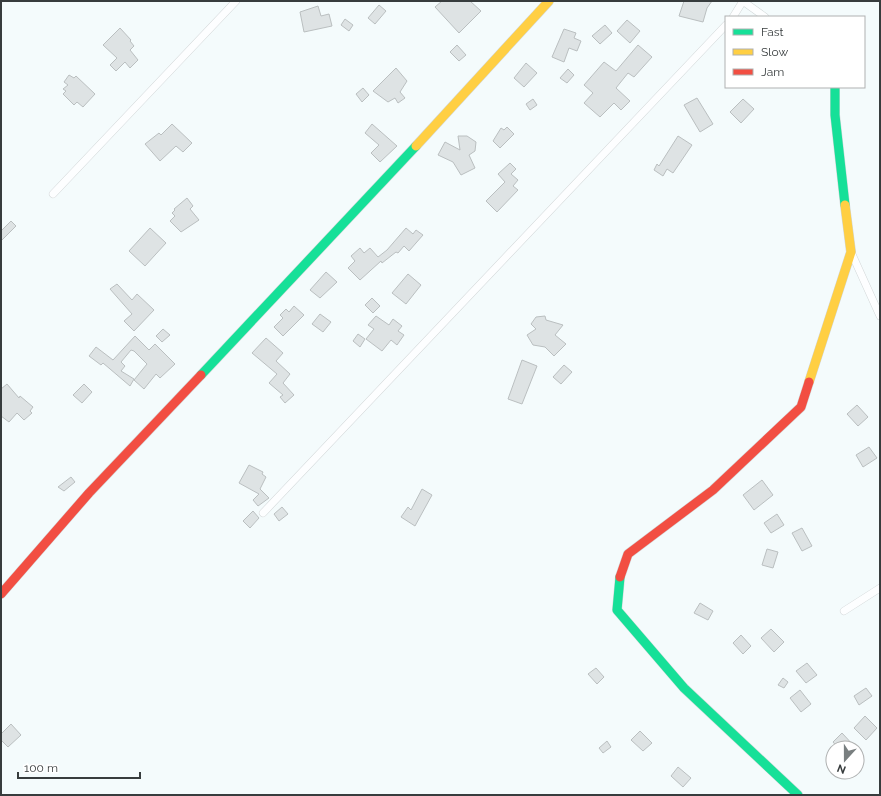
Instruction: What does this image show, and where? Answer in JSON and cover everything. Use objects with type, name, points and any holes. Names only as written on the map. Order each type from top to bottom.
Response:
[{"type":"street","points":[[53,194],[236,1]]},
{"type":"street","points":[[1,594],[89,493],[356,211],[549,1]]},
{"type":"street","points":[[734,16],[743,1],[764,16]]},
{"type":"street","points":[[263,513],[725,26]]},
{"type":"street","points":[[835,88],[835,115],[851,252],[880,316]]},
{"type":"street","points":[[798,795],[684,688],[617,610],[620,574],[628,554],[713,490],[801,407],[851,252]]},
{"type":"street","points":[[844,611],[880,588]]},
{"type":"building","points":[[442,1],[470,1],[481,11],[459,33],[435,7]]},
{"type":"building","points":[[684,1],[712,1],[707,8],[703,22],[679,16]]},
{"type":"building","points":[[379,5],[386,11],[375,24],[368,18]]},
{"type":"building","points":[[318,6],[321,16],[329,14],[332,26],[304,32],[300,12]]},
{"type":"building","points":[[345,19],[353,25],[349,31],[341,25]]},
{"type":"building","points":[[627,20],[640,31],[630,43],[617,31]]},
{"type":"building","points":[[605,25],[612,33],[600,44],[592,36]]},
{"type":"building","points":[[120,28],[131,40],[130,41],[134,46],[130,50],[138,60],[130,68],[125,62],[116,71],[110,65],[117,58],[103,45]]},
{"type":"building","points":[[564,29],[576,33],[574,38],[581,41],[577,51],[569,48],[564,62],[552,57]]},
{"type":"building","points":[[457,45],[466,55],[459,61],[450,52]]},
{"type":"building","points":[[638,45],[652,57],[634,77],[628,73],[616,88],[630,101],[621,110],[614,103],[600,117],[584,103],[593,93],[584,85],[604,62],[616,71]]},
{"type":"building","points":[[526,63],[537,73],[524,87],[514,78]]},
{"type":"building","points":[[396,68],[407,81],[400,92],[405,98],[398,103],[395,98],[388,102],[373,91]]},
{"type":"building","points":[[568,69],[574,75],[567,83],[560,78]]},
{"type":"building","points":[[69,75],[74,78],[76,76],[95,94],[83,107],[77,102],[74,105],[63,94],[66,91],[63,89],[68,85],[64,82]]},
{"type":"building","points":[[363,88],[369,95],[362,102],[356,94]]},
{"type":"building","points":[[697,98],[713,124],[700,132],[684,105]]},
{"type":"building","points":[[533,99],[537,105],[530,110],[526,104]]},
{"type":"building","points":[[743,99],[754,109],[741,123],[730,112]]},
{"type":"building","points":[[172,124],[192,143],[183,152],[176,146],[160,161],[145,144],[159,133],[161,135]]},
{"type":"building","points":[[372,124],[397,146],[380,162],[371,153],[379,145],[365,133]]},
{"type":"building","points":[[507,127],[514,134],[500,148],[493,141],[501,128],[504,130]]},
{"type":"building","points":[[458,136],[467,136],[476,142],[475,151],[469,155],[475,168],[461,175],[453,162],[438,155],[445,142],[460,150]]},
{"type":"building","points":[[678,136],[692,145],[673,173],[667,169],[663,176],[654,170],[657,164],[659,166]]},
{"type":"building","points":[[510,163],[516,169],[511,174],[518,180],[513,186],[518,190],[497,212],[486,201],[505,182],[498,174]]},
{"type":"building","points":[[187,198],[193,206],[190,209],[199,220],[181,232],[170,221],[175,216],[172,213],[175,210],[174,209]]},
{"type":"building","points":[[11,221],[16,226],[1,241],[1,231]]},
{"type":"building","points":[[150,228],[166,243],[145,266],[129,251]]},
{"type":"building","points":[[406,228],[413,234],[416,230],[423,235],[409,251],[404,246],[398,253],[396,252],[382,263],[381,261],[360,280],[348,268],[355,261],[351,256],[360,248],[364,253],[370,248],[378,257],[387,250]]},
{"type":"building","points":[[326,272],[337,282],[320,298],[310,290]]},
{"type":"building","points":[[408,274],[421,285],[406,304],[392,293]]},
{"type":"building","points":[[117,284],[132,300],[137,294],[154,310],[134,331],[124,321],[132,314],[110,289]]},
{"type":"building","points":[[372,298],[380,306],[373,313],[365,305]]},
{"type":"building","points":[[294,306],[304,315],[283,336],[274,327],[283,318],[280,315],[286,309],[289,312]]},
{"type":"building","points":[[320,314],[331,322],[323,332],[312,324]]},
{"type":"building","points":[[376,316],[389,325],[393,319],[402,326],[398,331],[404,335],[397,345],[391,340],[382,351],[366,339],[374,329],[368,325]]},
{"type":"building","points":[[545,316],[546,320],[563,325],[555,335],[566,344],[554,356],[545,347],[533,345],[527,335],[536,329],[531,324],[536,317]]},
{"type":"building","points":[[163,329],[170,335],[162,342],[156,336]]},
{"type":"building","points":[[358,334],[365,339],[360,347],[353,341]]},
{"type":"building","points":[[135,336],[149,350],[155,344],[175,364],[160,378],[156,374],[144,389],[134,380],[147,364],[134,351],[131,350],[121,362],[125,366],[121,371],[134,379],[130,386],[103,363],[101,365],[89,356],[96,347],[113,360]]},
{"type":"building","points":[[266,338],[283,353],[276,361],[290,374],[283,383],[294,395],[285,403],[280,397],[283,395],[269,383],[277,374],[252,353]]},
{"type":"building","points":[[522,360],[537,366],[522,404],[508,399]]},
{"type":"building","points":[[564,365],[572,372],[561,384],[553,377]]},
{"type":"building","points":[[7,384],[19,398],[20,396],[33,407],[30,411],[32,413],[24,420],[17,413],[9,422],[1,416],[1,389]]},
{"type":"building","points":[[84,384],[92,392],[82,403],[73,395]]},
{"type":"building","points":[[857,405],[868,417],[858,426],[847,414]]},
{"type":"building","points":[[869,447],[877,458],[863,467],[856,455]]},
{"type":"building","points":[[249,465],[263,472],[262,474],[266,477],[260,489],[269,498],[258,506],[253,500],[259,494],[239,483]]},
{"type":"building","points":[[71,477],[75,482],[64,491],[58,487]]},
{"type":"building","points":[[762,480],[773,495],[754,510],[743,495]]},
{"type":"building","points":[[422,489],[432,495],[415,526],[401,517],[408,507],[411,510]]},
{"type":"building","points":[[282,507],[288,514],[279,521],[274,514]]},
{"type":"building","points":[[253,511],[259,518],[250,528],[243,521]]},
{"type":"building","points":[[777,514],[784,525],[771,533],[764,523]]},
{"type":"building","points":[[802,528],[812,546],[802,551],[792,533]]},
{"type":"building","points":[[767,549],[778,552],[773,568],[762,565]]},
{"type":"building","points":[[700,603],[713,611],[708,620],[694,613]]},
{"type":"building","points":[[771,629],[784,642],[774,652],[761,638]]},
{"type":"building","points":[[741,635],[751,646],[743,654],[733,643]]},
{"type":"building","points":[[807,663],[817,675],[806,683],[796,671]]},
{"type":"building","points":[[596,668],[604,677],[597,684],[588,674]]},
{"type":"building","points":[[783,678],[788,682],[784,688],[778,685]]},
{"type":"building","points":[[866,688],[872,696],[859,705],[854,696]]},
{"type":"building","points":[[800,690],[811,704],[801,712],[790,698]]},
{"type":"building","points":[[865,716],[877,728],[866,740],[854,728]]},
{"type":"building","points":[[11,724],[21,735],[8,747],[1,740],[1,734]]},
{"type":"building","points":[[640,731],[652,743],[643,751],[631,740]]},
{"type":"building","points":[[842,733],[849,740],[835,740]]},
{"type":"building","points":[[607,741],[611,747],[603,753],[599,748]]},
{"type":"building","points":[[678,767],[691,778],[683,787],[671,776]]},
{"type":"traffic: fast","points":[[835,88],[835,115],[845,205]]},
{"type":"traffic: fast","points":[[201,375],[416,146]]},
{"type":"traffic: fast","points":[[620,577],[617,610],[684,688],[798,795]]},
{"type":"traffic: slow","points":[[416,146],[549,1]]},
{"type":"traffic: slow","points":[[809,382],[851,252],[845,205]]},
{"type":"traffic: jam","points":[[1,594],[89,493],[201,375]]},
{"type":"traffic: jam","points":[[620,577],[628,554],[713,490],[801,407],[809,382]]}]
